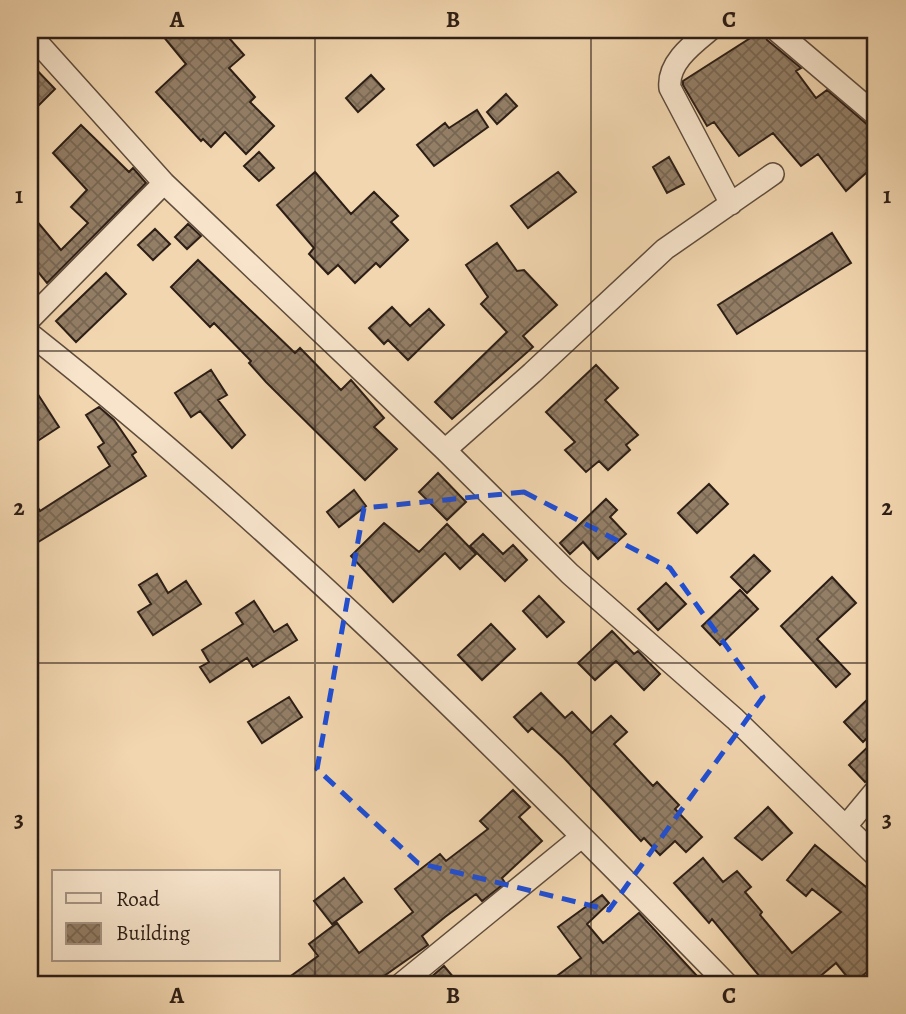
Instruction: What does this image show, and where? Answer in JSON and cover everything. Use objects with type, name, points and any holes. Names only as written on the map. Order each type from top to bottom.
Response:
[{"type":"street","points":[[710,30],[682,55],[672,70],[670,88],[731,204]]},
{"type":"street","points":[[776,30],[876,115]]},
{"type":"street","points":[[30,34],[92,107],[164,183],[445,450],[570,575],[735,719],[876,856]]},
{"type":"street","points":[[445,450],[533,373],[665,249],[773,174]]},
{"type":"street","points":[[30,319],[164,183]]},
{"type":"street","points":[[30,334],[204,481],[408,664],[727,984]]},
{"type":"street","points":[[846,826],[876,790]]},
{"type":"street","points":[[401,984],[580,838]]},
{"type":"highlighted area","points":[[524,492],[670,568],[763,697],[609,910],[418,863],[317,769],[364,508]]},
{"type":"building","points":[[158,30],[222,30],[244,55],[229,68],[255,97],[250,102],[274,126],[246,154],[225,132],[211,147],[203,139],[201,141],[156,92],[186,64]]},
{"type":"building","points":[[763,30],[767,40],[801,68],[796,71],[816,98],[827,90],[876,132],[876,164],[846,191],[818,154],[801,166],[773,133],[739,156],[714,122],[707,126],[683,85],[683,81]]},
{"type":"building","points":[[30,63],[55,89],[30,114]]},
{"type":"building","points":[[371,75],[384,89],[358,112],[346,98]]},
{"type":"building","points":[[506,94],[517,106],[497,124],[487,112]]},
{"type":"building","points":[[477,110],[488,127],[434,166],[417,145],[445,123],[449,128]]},
{"type":"building","points":[[81,125],[129,172],[133,168],[146,183],[47,283],[30,262],[30,213],[61,250],[88,223],[71,207],[87,190],[53,153]]},
{"type":"building","points":[[259,152],[274,168],[259,181],[244,166]]},
{"type":"building","points":[[669,157],[684,184],[667,193],[653,167]]},
{"type":"building","points":[[315,172],[351,214],[374,192],[398,216],[391,222],[408,240],[380,267],[376,263],[355,283],[338,265],[328,274],[309,254],[314,248],[277,205]]},
{"type":"building","points":[[558,172],[576,192],[528,228],[511,206]]},
{"type":"building","points":[[188,224],[201,236],[187,249],[175,237]]},
{"type":"building","points":[[155,229],[170,244],[153,260],[138,245]]},
{"type":"building","points":[[832,233],[851,263],[737,334],[718,305]]},
{"type":"building","points":[[497,243],[517,271],[524,270],[557,305],[523,336],[533,347],[452,419],[435,402],[507,332],[481,304],[488,297],[466,265]]},
{"type":"building","points":[[198,260],[295,353],[300,348],[341,390],[351,380],[384,418],[374,427],[397,449],[365,480],[266,382],[249,363],[251,361],[214,323],[210,327],[171,287]]},
{"type":"building","points":[[106,273],[126,294],[76,342],[56,321]]},
{"type":"building","points":[[392,307],[410,326],[429,309],[444,325],[408,360],[388,340],[384,344],[369,328]]},
{"type":"building","points":[[596,365],[618,388],[605,400],[638,435],[626,445],[630,450],[608,470],[599,461],[586,472],[565,450],[575,442],[546,412]]},
{"type":"building","points":[[211,370],[227,395],[218,400],[245,435],[232,448],[200,411],[191,417],[175,393]]},
{"type":"building","points":[[30,382],[59,427],[30,446]]},
{"type":"building","points":[[99,407],[114,420],[136,452],[132,455],[146,476],[30,547],[30,495],[40,511],[110,466],[98,447],[104,443],[86,415]]},
{"type":"building","points":[[438,473],[466,502],[447,520],[419,492]]},
{"type":"building","points":[[709,484],[728,504],[697,533],[678,513]]},
{"type":"building","points":[[354,490],[366,506],[339,527],[327,512]]},
{"type":"building","points":[[606,499],[617,510],[610,517],[626,534],[598,559],[583,542],[570,554],[560,543]]},
{"type":"building","points":[[384,523],[419,552],[447,524],[476,554],[460,569],[445,553],[393,602],[351,556]]},
{"type":"building","points":[[483,534],[503,554],[513,545],[527,560],[505,581],[470,546]]},
{"type":"building","points":[[754,555],[770,571],[747,593],[731,577]]},
{"type":"building","points":[[157,574],[168,593],[186,581],[201,604],[153,635],[138,612],[151,604],[139,585]]},
{"type":"building","points":[[832,577],[856,603],[817,639],[850,674],[836,687],[781,626]]},
{"type":"building","points":[[666,583],[686,604],[658,630],[638,609]]},
{"type":"building","points":[[740,590],[758,609],[720,645],[702,626]]},
{"type":"building","points":[[539,596],[564,622],[547,637],[523,611]]},
{"type":"building","points":[[254,601],[274,632],[287,624],[297,640],[253,667],[247,658],[210,682],[200,667],[209,662],[202,650],[243,624],[236,613]]},
{"type":"building","points":[[491,624],[515,649],[482,680],[458,655]]},
{"type":"building","points":[[612,631],[634,654],[638,651],[660,674],[644,690],[616,661],[595,680],[578,663]]},
{"type":"building","points":[[876,691],[876,729],[863,742],[844,722]]},
{"type":"building","points":[[541,693],[565,718],[572,712],[592,733],[611,716],[627,732],[614,744],[653,786],[657,782],[679,805],[675,809],[702,837],[686,852],[675,841],[660,855],[644,838],[641,841],[564,758],[532,728],[528,732],[514,717]]},
{"type":"building","points":[[289,697],[302,717],[262,743],[248,722]]},
{"type":"building","points":[[876,739],[876,775],[865,782],[849,765]]},
{"type":"building","points":[[513,790],[530,807],[519,817],[542,841],[502,878],[505,883],[482,901],[476,894],[445,917],[422,936],[428,945],[374,983],[371,978],[362,984],[280,984],[318,956],[309,944],[337,923],[359,953],[413,912],[395,889],[440,854],[446,861],[488,829],[480,821]]},
{"type":"building","points":[[768,807],[792,833],[762,860],[735,838]]},
{"type":"building","points":[[815,845],[866,887],[876,874],[876,964],[853,984],[836,963],[811,984],[766,984],[712,919],[709,923],[674,883],[703,858],[723,882],[737,871],[751,887],[745,892],[762,912],[760,915],[792,953],[841,912],[812,889],[806,896],[787,880]]},
{"type":"building","points":[[344,878],[362,902],[332,924],[314,901]]},
{"type":"building","points":[[602,895],[609,903],[587,924],[603,943],[639,913],[699,978],[691,984],[546,984],[581,958],[558,927]]},
{"type":"building","points":[[444,966],[459,984],[435,984],[430,978]]}]
